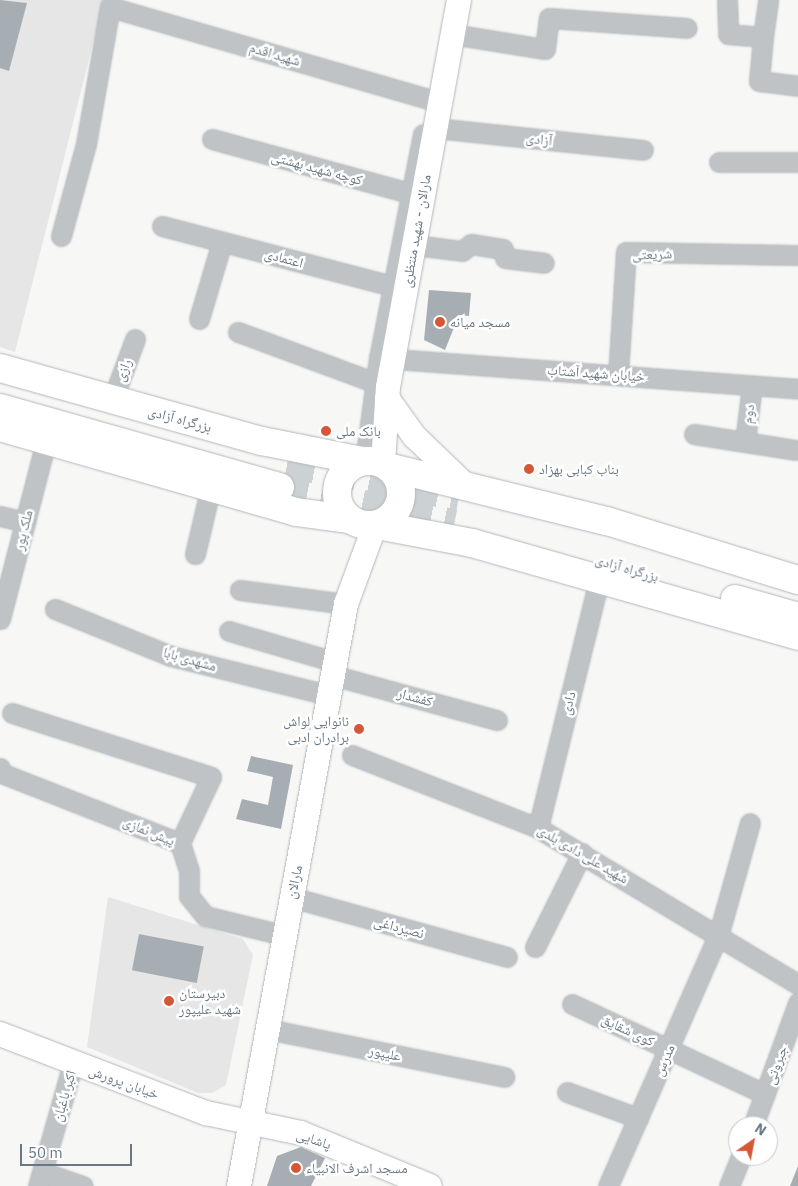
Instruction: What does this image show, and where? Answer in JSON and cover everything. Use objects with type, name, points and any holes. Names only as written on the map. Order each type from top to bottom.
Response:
[{"type":"highway","name":"بزرگراه آزادی","points":[[0,368],[112,401],[323,456],[374,463],[430,476],[458,501],[798,617]]},
{"type":"highway","name":"بزرگراه آزادی","points":[[0,385],[284,476],[0,408]]},
{"type":"highway","points":[[0,427],[210,490],[315,514],[472,543],[798,636]]},
{"type":"highway","points":[[315,514],[331,488],[331,472],[323,456]]},
{"type":"highway","points":[[374,463],[399,481],[401,499],[392,516],[363,522],[338,503],[337,485],[346,469],[374,463]]},
{"type":"highway","points":[[418,533],[409,505],[416,487],[430,476]]},
{"type":"highway","name":"بزرگراه آزادی","points":[[458,501],[798,595]]},
{"type":"highway","points":[[458,501],[798,580]]},
{"type":"main road","name":"مارالان - شهید منتظری","points":[[374,463],[386,359],[399,288],[414,245],[417,195],[435,128],[435,100],[452,34],[458,0]]},
{"type":"main road","points":[[383,390],[458,501]]},
{"type":"main road","name":"مارالان","points":[[239,1186],[283,935],[363,522]]},
{"type":"main road","name":"خیابان پرورش","points":[[0,1034],[206,1113],[250,1123]]},
{"type":"main road","name":"پاشایی","points":[[250,1123],[300,1133],[430,1186]]},
{"type":"street","name":"مارالان - شهید منتظری","points":[[399,288],[435,100],[448,0]]},
{"type":"street","points":[[727,0],[728,34],[763,37]]},
{"type":"street","points":[[768,0],[759,81],[798,86]]},
{"type":"street","name":"شهید اقدم","points":[[61,236],[86,144],[110,7],[435,100]]},
{"type":"street","points":[[452,34],[545,49],[549,18],[688,28]]},
{"type":"street","name":"آزادی","points":[[435,128],[642,150]]},
{"type":"street","name":"کوچه شهید بهشتی","points":[[212,139],[417,195]]},
{"type":"street","points":[[719,162],[798,162]]},
{"type":"street","name":"اعتمادی","points":[[162,226],[399,288]]},
{"type":"street","points":[[199,319],[222,242]]},
{"type":"street","points":[[414,245],[462,251],[471,244],[503,249],[505,258],[544,263]]},
{"type":"street","name":"شریعتی","points":[[618,375],[626,252],[798,255]]},
{"type":"street","points":[[238,332],[289,348],[300,359],[383,390]]},
{"type":"street","name":"رازی","points":[[112,401],[135,339]]},
{"type":"street","name":"خیابان شهید آشتاب","points":[[386,359],[798,388]]},
{"type":"street","name":"دوم","points":[[745,442],[752,385]]},
{"type":"street","points":[[694,434],[795,450]]},
{"type":"street","name":"ملک پور","points":[[0,619],[2,600],[46,442]]},
{"type":"street","points":[[195,554],[210,490]]},
{"type":"street","points":[[0,516],[25,522]]},
{"type":"street","name":"دادی","points":[[538,828],[599,579]]},
{"type":"street","points":[[240,590],[346,604]]},
{"type":"street","name":"مشهدی بابا","points":[[55,609],[171,656],[332,677]]},
{"type":"street","points":[[229,631],[332,677]]},
{"type":"street","name":"کفشدار","points":[[332,677],[497,720]]},
{"type":"street","points":[[12,713],[211,777],[180,843]]},
{"type":"street","name":"شهید علی دادی بلدی","points":[[352,755],[538,828],[719,933],[798,984]]},
{"type":"street","name":"پیش نمازی","points":[[0,768],[1,773],[180,843],[189,871],[189,896],[205,916],[283,935]]},
{"type":"street","name":"مدرس","points":[[608,1186],[719,933],[750,823]]},
{"type":"street","points":[[535,947],[582,853]]},
{"type":"street","name":"نصیرداغی","points":[[291,897],[507,956]]},
{"type":"street","name":"جبروتی","points":[[757,1116],[798,1003]]},
{"type":"street","name":"کوی شقایق","points":[[572,1004],[765,1094]]},
{"type":"street","name":"علیپور","points":[[266,1030],[504,1076]]},
{"type":"street","name":"اکبر باغبان","points":[[40,1179],[73,1063]]},
{"type":"street","points":[[567,1092],[638,1118]]},
{"type":"street","points":[[729,1186],[737,1166]]},
{"type":"street","points":[[40,1179],[83,1186]]},
{"type":"shaded area","points":[[0,0],[104,0],[15,352],[0,347]]},
{"type":"shaded area","name":"دبیرستان شهید علیپور","points":[[108,897],[243,939],[253,955],[226,1085],[212,1093],[198,1093],[87,1047]]},
{"type":"building","points":[[0,0],[27,3],[9,71],[0,68]]},
{"type":"building","name":"مسجد میانه","points":[[429,290],[471,293],[469,316],[459,315],[445,350],[424,340]]},
{"type":"building","points":[[251,756],[293,765],[281,829],[236,819],[242,799],[268,805],[273,777],[247,771]]},
{"type":"building","points":[[139,934],[204,947],[197,983],[132,970]]},
{"type":"building","name":"مسجد اشرف الانبیاء","points":[[301,1147],[325,1158],[311,1186],[267,1186],[277,1156]]},
{"type":"building","points":[[798,1166],[798,1186],[790,1186]]},
{"type":"tunnel","points":[[287,464],[459,497]]},
{"type":"tunnel","points":[[280,487],[454,523]]},
{"type":"place","name":"مسجد میانه","points":[[440,322]]},
{"type":"place","name":"بانک ملی","points":[[326,431]]},
{"type":"place","name":"بناب کبابی بهزاد","points":[[529,469]]},
{"type":"place","name":"نانوایی لواش برادران ادبی","points":[[359,729]]},
{"type":"place","name":"دبیرستان شهید علیپور","points":[[169,1001]]},
{"type":"place","name":"مسجد اشرف الانبیاء","points":[[296,1168]]}]
